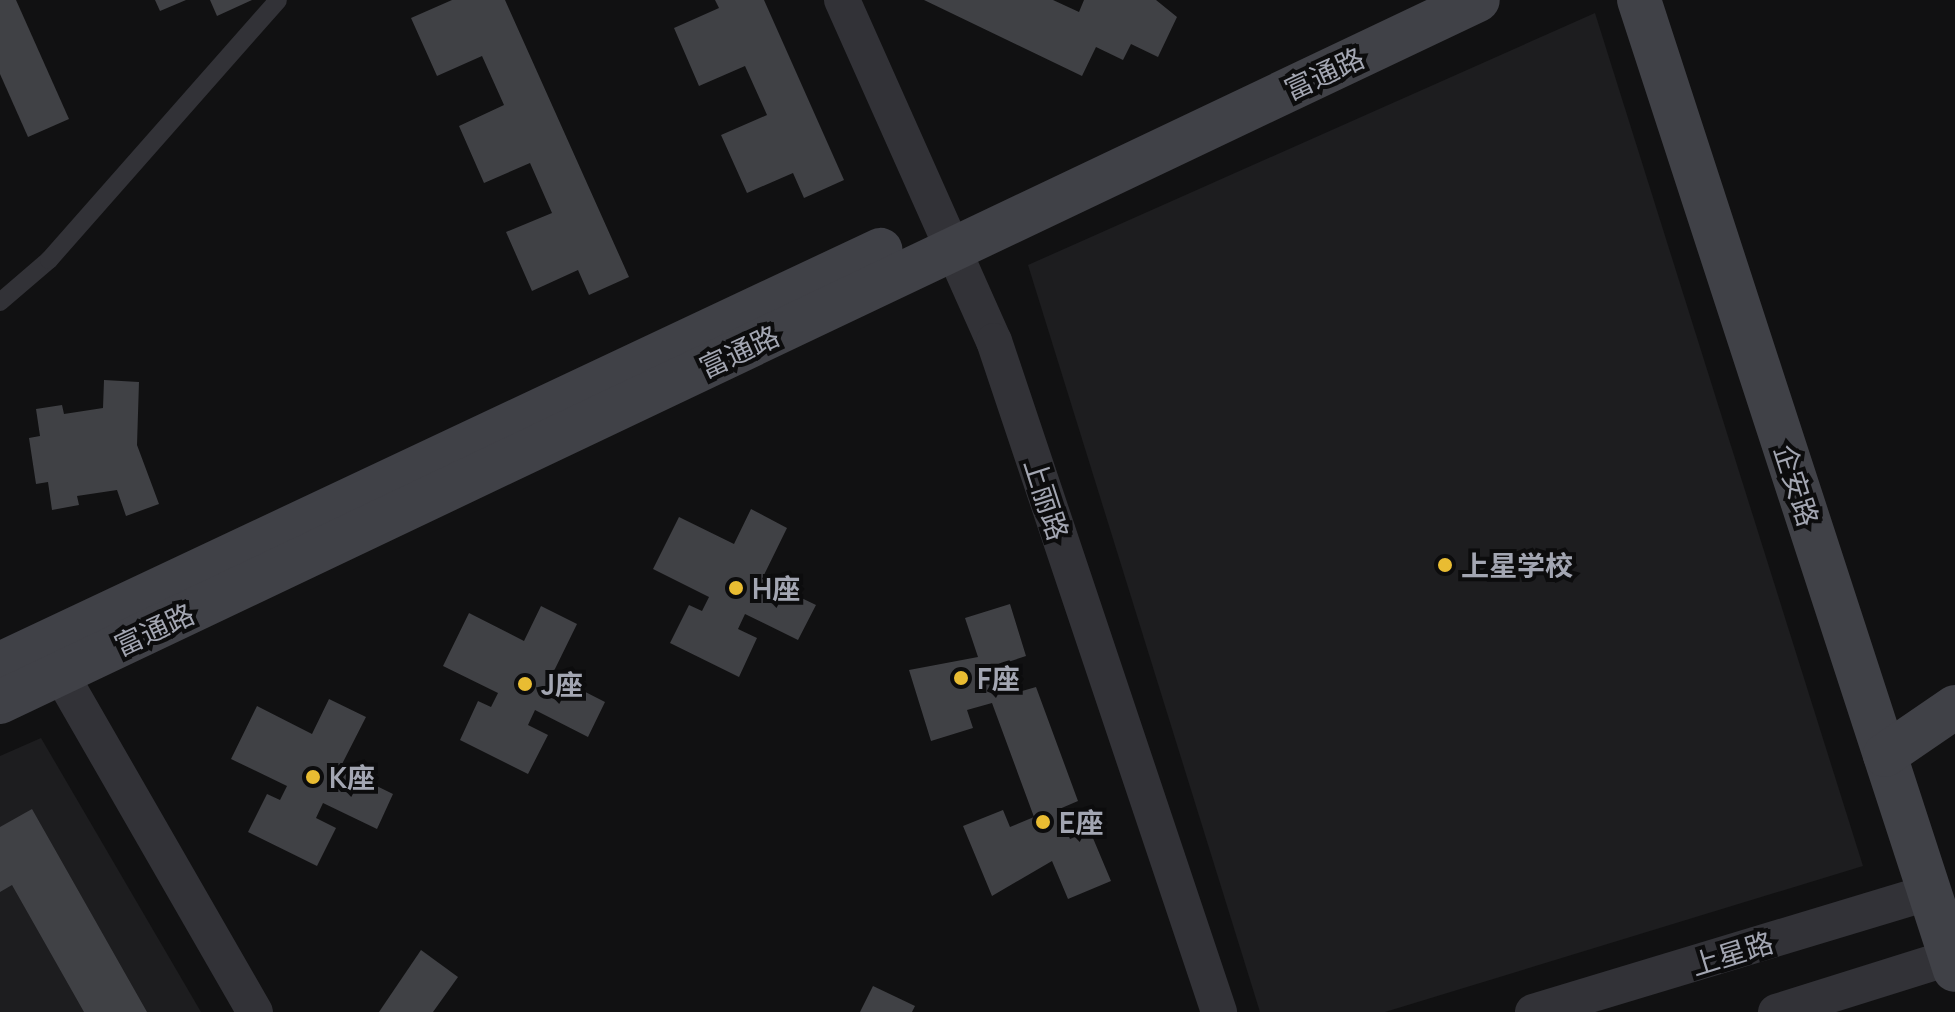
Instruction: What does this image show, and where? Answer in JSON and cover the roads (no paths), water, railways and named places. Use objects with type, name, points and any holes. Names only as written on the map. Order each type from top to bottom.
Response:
[{"type":"street","name":"上丽路","points":[[842,0],[994,341],[1219,1012]]},
{"type":"street","name":"富通路","points":[[0,702],[948,235],[1411,0]]},
{"type":"street","name":"富通路","points":[[0,664],[948,235],[1478,0]]},
{"type":"street","name":"企安路","points":[[1639,0],[1953,964]]},
{"type":"street","points":[[60,673],[255,1012]]},
{"type":"street","points":[[1885,755],[1955,707]]},
{"type":"street","name":"上星路","points":[[1533,1012],[1930,892]]},
{"type":"street","points":[[1776,1012],[1953,964]]},
{"type":"lane","points":[[0,302],[49,260],[278,0]]},
{"type":"place","name":"上星学校","points":[[1445,565]]},
{"type":"place","name":"H座","points":[[736,588]]},
{"type":"place","name":"F座","points":[[961,678]]},
{"type":"place","name":"J座","points":[[525,684]]},
{"type":"place","name":"K座","points":[[313,777]]},
{"type":"place","name":"E座","points":[[1043,822]]}]
